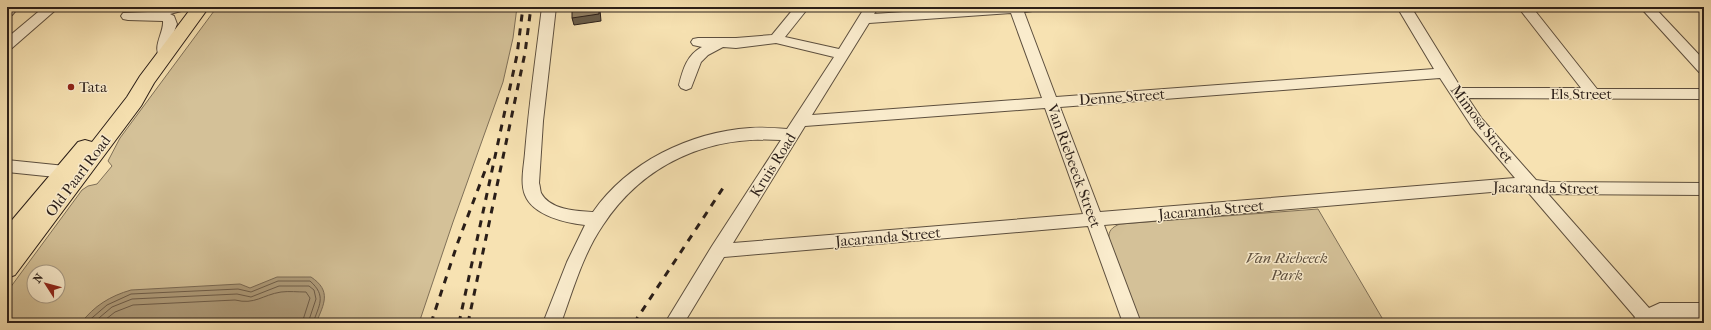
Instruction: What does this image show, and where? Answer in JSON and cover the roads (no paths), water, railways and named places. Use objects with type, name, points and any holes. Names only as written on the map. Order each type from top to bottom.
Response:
[{"type":"main road","name":"Old Paarl Road","points":[[7,241],[72,173],[134,102],[146,80],[201,7]]},
{"type":"main road","name":"Old Paarl Road","points":[[7,269],[72,173]]},
{"type":"street","points":[[7,12],[12,7]]},
{"type":"street","points":[[7,46],[52,7]]},
{"type":"street","points":[[165,55],[166,35],[171,26],[171,21],[167,17],[130,13],[167,10],[180,7]]},
{"type":"street","points":[[548,7],[535,121],[530,183],[533,195],[545,207],[568,217],[598,219]]},
{"type":"street","points":[[776,39],[802,7]]},
{"type":"street","points":[[868,13],[1036,7]]},
{"type":"street","name":"Mimosa Street","points":[[1404,7],[1444,73],[1477,123],[1647,322]]},
{"type":"street","points":[[1525,7],[1594,94]]},
{"type":"street","points":[[1647,7],[1704,68]]},
{"type":"street","name":"Van Riebeeck Street","points":[[1016,8],[1132,323]]},
{"type":"street","name":"Kruis Road","points":[[674,323],[868,13]]},
{"type":"street","points":[[698,42],[719,43],[776,39],[842,54]]},
{"type":"street","points":[[686,85],[692,61],[701,52],[719,43]]},
{"type":"street","name":"Denne Street","points":[[800,121],[1444,73]]},
{"type":"street","name":"Els Street","points":[[1457,93],[1704,94]]},
{"type":"street","points":[[552,323],[579,253],[608,204],[633,178],[657,162],[671,155],[729,136],[751,133],[791,135]]},
{"type":"street","points":[[7,166],[72,173]]},
{"type":"street","name":"Jacaranda Street","points":[[718,251],[1515,184],[1550,188],[1704,190]]},
{"type":"street","points":[[1647,322],[1660,311],[1704,311]]},
{"type":"water","points":[[277,277],[311,277],[318,282],[322,287],[324,298],[322,310],[316,323],[81,323],[103,302],[116,295],[131,290],[240,284],[250,288]]},
{"type":"railway","points":[[459,323],[517,55],[523,7]]},
{"type":"railway","points":[[468,323],[525,53],[531,7]]},
{"type":"railway","points":[[431,323],[458,242],[491,155]]},
{"type":"railway","points":[[634,323],[723,188]]},
{"type":"place","name":"Tata","points":[[71,87]]},
{"type":"park label","name":"Van Riebeeck Park","points":[[1287,266]]}]
